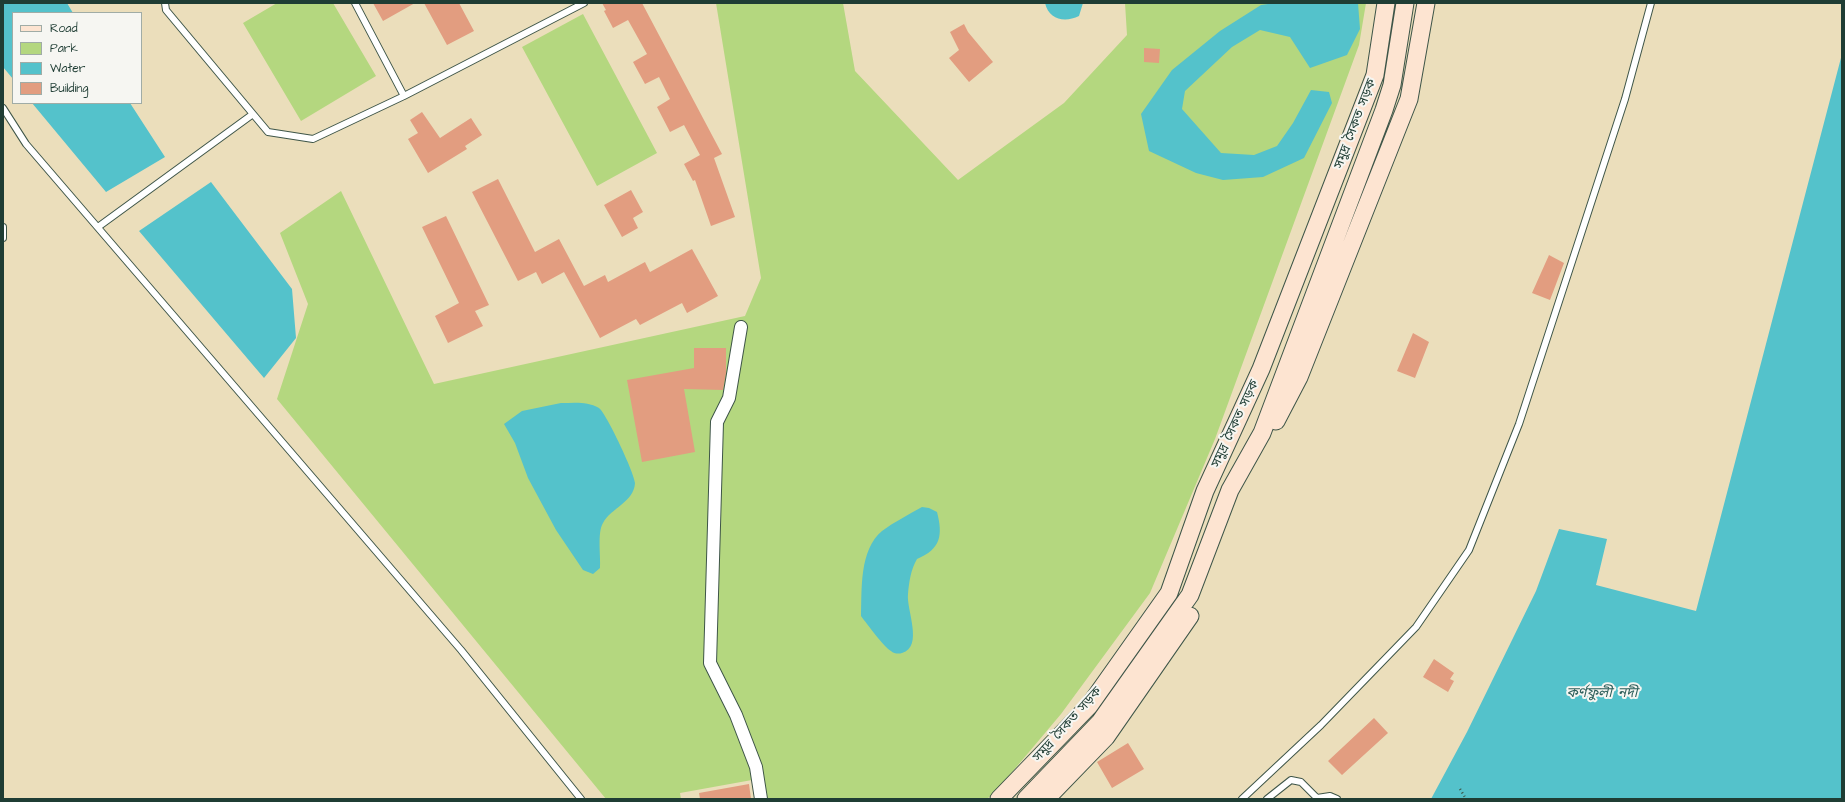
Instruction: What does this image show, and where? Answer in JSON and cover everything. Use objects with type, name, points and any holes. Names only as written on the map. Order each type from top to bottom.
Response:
[{"type":"main road","name":"সমুদ্র সৈকত সড়ক","points":[[999,799],[1089,706],[1169,593],[1206,491],[1262,369],[1375,75],[1386,3]]},
{"type":"main road","points":[[1026,799],[1100,722],[1190,595],[1230,490],[1262,433],[1384,110],[1392,85],[1405,3]]},
{"type":"main road","points":[[1046,799],[1106,737],[1198,603],[1230,508],[1300,377],[1409,98],[1426,3]]},
{"type":"street","points":[[741,327],[729,398],[717,422],[710,663],[736,715],[756,768],[760,799]]},
{"type":"lane","points":[[165,3],[166,10],[268,132],[313,139],[404,96],[584,3]]},
{"type":"lane","points":[[355,3],[404,96]]},
{"type":"lane","points":[[1242,799],[1321,725],[1416,627],[1470,550],[1521,416],[1625,99],[1652,3]]},
{"type":"lane","points":[[3,108],[26,144],[461,650],[581,799]]},
{"type":"lane","points":[[98,227],[253,114]]},
{"type":"lane","points":[[3,227],[3,238]]},
{"type":"lane","points":[[1267,799],[1291,780],[1301,782],[1317,798],[1330,796],[1337,799]]},
{"type":"path","points":[[1460,790],[1466,799]]},
{"type":"green space","points":[[277,3],[333,3],[376,76],[301,121],[243,23]]},
{"type":"green space","points":[[716,3],[843,3],[855,71],[958,180],[1064,103],[1127,35],[1125,3],[1366,3],[1359,45],[1215,439],[1150,593],[1061,714],[997,790],[987,799],[755,799],[752,780],[680,793],[681,799],[606,799],[277,399],[308,304],[280,233],[341,191],[434,384],[745,316],[761,278]]},
{"type":"green space","points":[[583,14],[657,153],[597,186],[522,47]]},
{"type":"water","points":[[3,3],[67,3],[72,12],[12,12],[12,78],[3,67]]},
{"type":"water","points":[[1045,3],[1083,3],[1079,16],[1063,19],[1050,13]]},
{"type":"water","points":[[1275,3],[1358,3],[1360,29],[1347,55],[1310,68],[1290,37],[1260,30],[1232,47],[1185,91],[1182,109],[1221,153],[1254,155],[1277,146],[1293,123],[1311,90],[1329,92],[1332,103],[1304,158],[1263,177],[1223,180],[1196,173],[1149,151],[1141,114],[1172,70],[1220,31],[1261,5]]},
{"type":"water","name":"কর্ণফুলী নদী","points":[[1842,54],[1842,799],[1431,799],[1467,732],[1536,591],[1559,529],[1607,539],[1596,585],[1696,611]]},
{"type":"water","points":[[33,104],[131,104],[165,157],[106,192]]},
{"type":"water","points":[[211,182],[292,289],[296,338],[264,378],[139,231]]},
{"type":"water","points":[[561,403],[585,403],[599,408],[603,412],[620,444],[634,477],[634,490],[631,495],[611,513],[601,527],[600,568],[593,574],[583,570],[556,530],[528,478],[515,443],[504,424],[522,411]]},
{"type":"water","points":[[922,507],[929,508],[937,512],[940,534],[931,551],[917,559],[913,567],[908,594],[913,636],[912,643],[908,649],[902,653],[896,654],[884,645],[861,616],[863,571],[869,549],[882,531]]},
{"type":"building","points":[[373,3],[415,3],[383,21]]},
{"type":"building","points":[[424,3],[459,3],[474,31],[447,45]]},
{"type":"building","points":[[602,3],[642,3],[722,154],[714,158],[735,217],[711,226],[695,180],[693,181],[684,164],[700,155],[684,125],[670,132],[657,107],[670,99],[659,77],[645,84],[633,62],[647,54],[628,20],[613,28],[604,11],[606,10]]},
{"type":"building","points":[[964,24],[968,32],[993,62],[969,82],[949,58],[959,50],[950,32]]},
{"type":"building","points":[[1144,48],[1160,49],[1159,63],[1144,62]]},
{"type":"building","points":[[422,112],[440,138],[471,118],[482,135],[465,146],[467,149],[428,173],[408,139],[418,133],[410,120]]},
{"type":"building","points":[[498,179],[535,252],[559,239],[584,286],[605,275],[608,282],[645,262],[650,272],[692,249],[718,296],[687,313],[682,303],[640,325],[636,319],[600,338],[564,272],[542,284],[536,272],[518,281],[472,192]]},
{"type":"building","points":[[631,190],[643,212],[633,218],[638,228],[622,237],[604,205]]},
{"type":"building","points":[[446,216],[489,305],[475,311],[483,326],[448,343],[435,316],[459,303],[422,227]]},
{"type":"building","points":[[1549,255],[1564,263],[1550,300],[1532,293]]},
{"type":"building","points":[[1413,333],[1429,342],[1415,378],[1397,371]]},
{"type":"building","points":[[694,348],[726,348],[726,373],[723,390],[684,389],[695,452],[642,462],[627,380],[694,368]]},
{"type":"building","points":[[1434,659],[1454,673],[1450,679],[1454,681],[1448,692],[1423,677]]},
{"type":"building","points":[[1374,718],[1388,733],[1342,775],[1328,761]]},
{"type":"building","points":[[1128,743],[1144,769],[1112,788],[1097,762]]},
{"type":"building","points":[[749,784],[751,799],[700,799],[699,793]]}]
